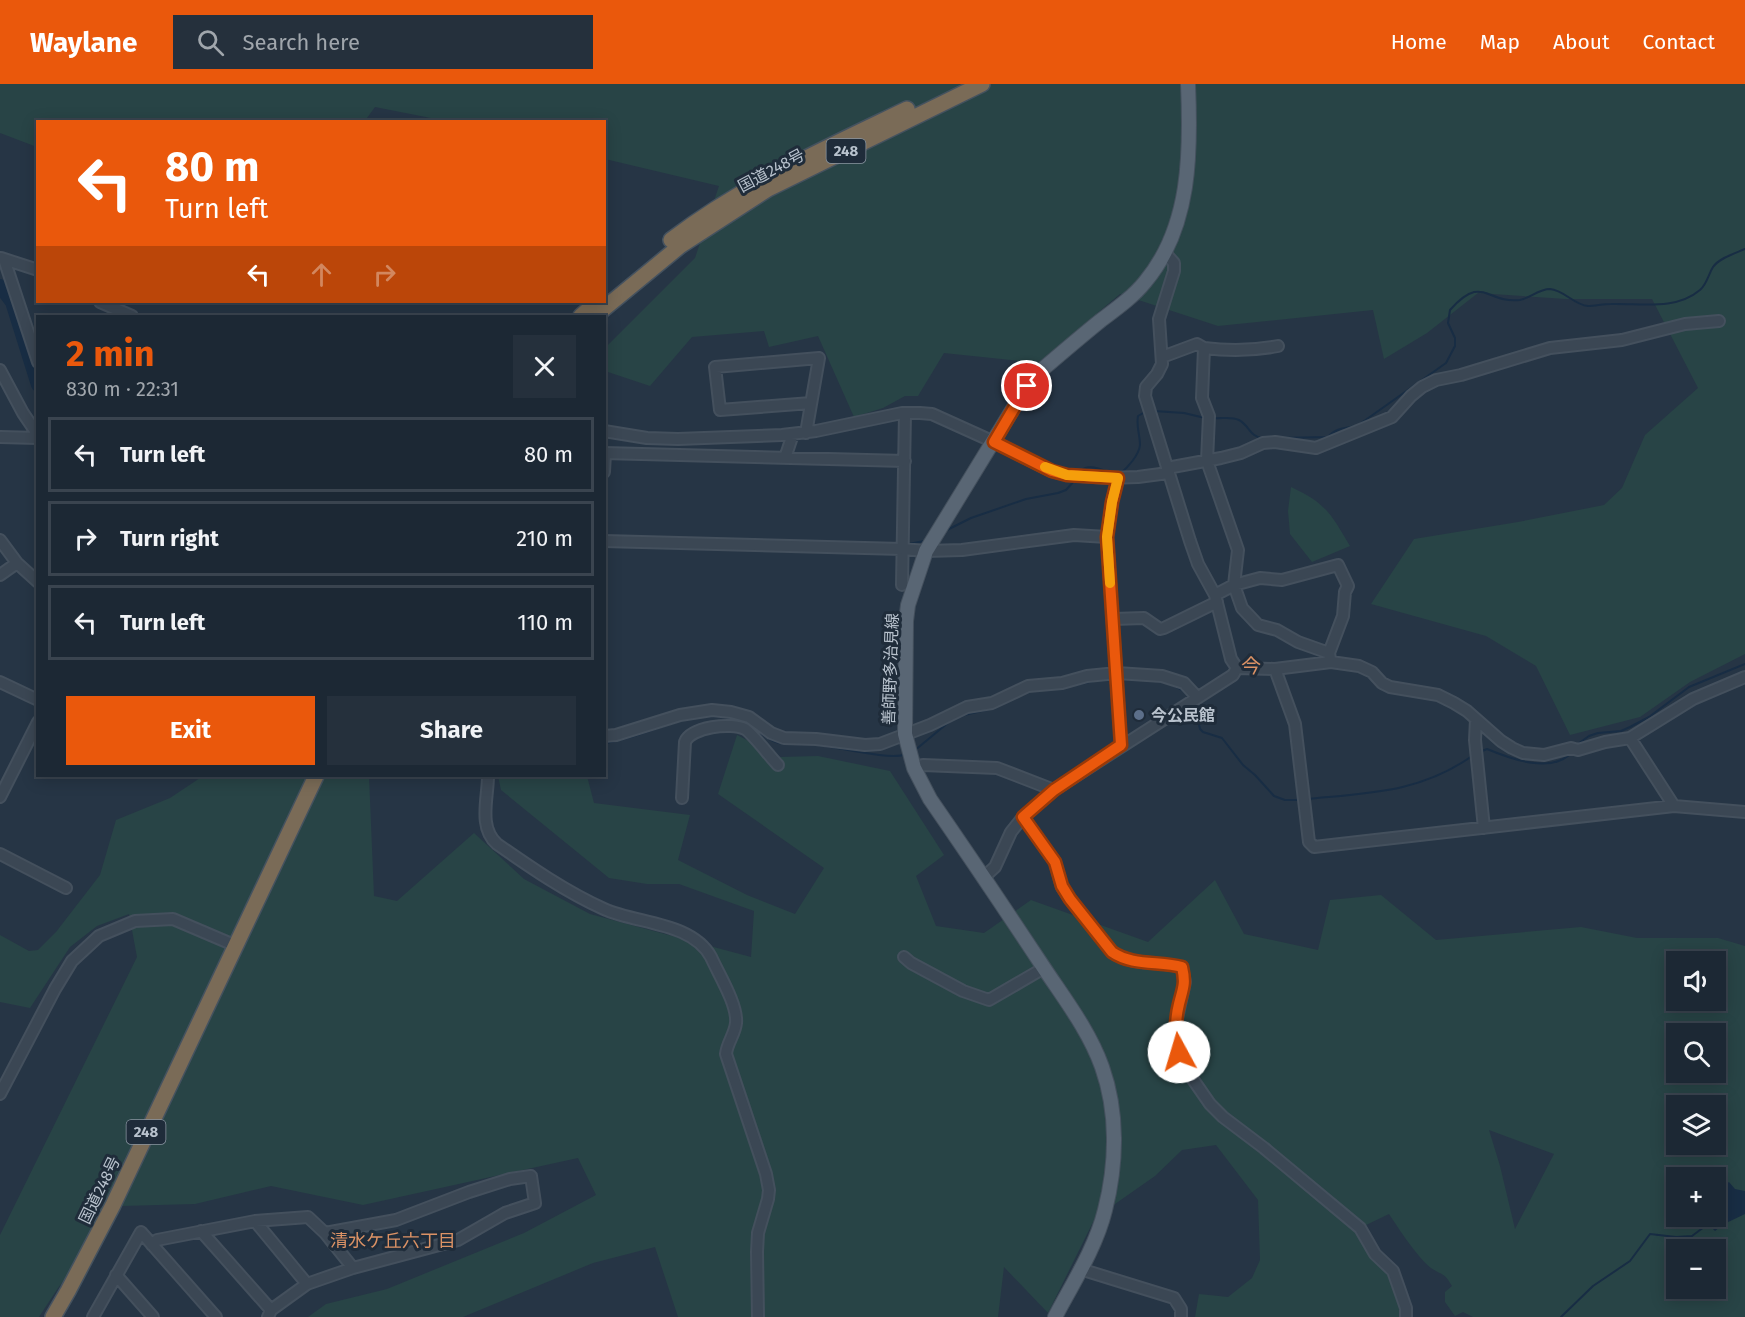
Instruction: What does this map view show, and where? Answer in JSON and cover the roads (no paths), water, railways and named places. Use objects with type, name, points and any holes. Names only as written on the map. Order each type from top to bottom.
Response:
[{"type":"highway","name":"国道248号","points":[[606,293],[673,238],[762,181],[958,84]]},
{"type":"highway","name":"国道248号","points":[[596,315],[680,246],[759,195],[982,84]]},
{"type":"highway","points":[[582,315],[596,303]]},
{"type":"highway","name":"国道248号","points":[[234,945],[306,777]]},
{"type":"highway","name":"国道248号","points":[[53,1317],[113,1205],[234,945],[316,777]]},
{"type":"main road","name":"善師野多治見線","points":[[1055,1317],[1080,1269],[1105,1212],[1114,1144],[1112,1105],[1102,1067],[1075,1015],[930,799],[911,758],[905,734],[906,621],[912,589],[926,551],[1027,386],[1037,374],[1128,299],[1145,282],[1165,253],[1180,214],[1185,191],[1190,135],[1188,84]]},
{"type":"street","points":[[1165,253],[1174,263],[1174,271],[1159,319],[1162,364],[1146,387],[1145,396],[1198,564],[1216,598],[1231,659],[1237,668]]},
{"type":"street","points":[[2,258],[36,269]]},
{"type":"street","points":[[2,258],[36,354]]},
{"type":"street","points":[[102,303],[130,315]]},
{"type":"street","points":[[606,431],[647,438],[678,439],[793,434],[905,413],[932,414],[1052,471],[1067,475],[1118,478],[1168,470],[1241,453],[1263,443],[1275,442],[1316,448],[1392,417],[1411,396],[1428,384],[1550,348],[1622,340],[1685,324],[1719,321]]},
{"type":"street","points":[[1162,357],[1197,344],[1204,348],[1232,351],[1256,351],[1278,346]]},
{"type":"street","points":[[1204,348],[1202,398],[1209,416],[1207,461],[1238,550],[1234,585],[1242,608],[1258,624],[1277,630],[1330,658],[1372,672],[1382,683],[1390,687],[1438,695],[1454,702],[1501,741],[1523,753],[1544,755],[1630,738],[1693,699],[1745,677]]},
{"type":"street","points":[[806,432],[819,357],[715,367],[720,410],[811,403]]},
{"type":"street","points":[[0,370],[36,434]]},
{"type":"street","points":[[902,585],[905,413]]},
{"type":"street","points":[[785,458],[793,434]]},
{"type":"street","points":[[0,437],[36,437]]},
{"type":"street","points":[[606,453],[905,461]]},
{"type":"street","points":[[1118,478],[1107,537],[1121,745]]},
{"type":"street","points":[[606,541],[902,544],[926,551],[962,550],[1074,535],[1107,537]]},
{"type":"street","points":[[0,540],[17,563],[36,580]]},
{"type":"street","points":[[0,575],[17,563]]},
{"type":"street","points":[[1113,620],[1144,618],[1160,629],[1216,598],[1234,585],[1260,578],[1282,580],[1338,565],[1348,586],[1345,592],[1343,616],[1330,658]]},
{"type":"street","points":[[1237,668],[1275,669],[1330,658]]},
{"type":"street","points":[[984,877],[995,867],[1011,832],[1023,817],[1054,790],[1233,675],[1237,668]]},
{"type":"street","points":[[1275,669],[1295,724],[1309,842],[1314,847],[1674,806],[1745,812]]},
{"type":"street","points":[[682,798],[685,742],[687,738],[703,728],[746,729],[776,748],[816,739],[865,745],[880,744],[930,725],[967,707],[992,703],[1028,686],[1062,683],[1087,676],[1162,676],[1184,683],[1197,697]]},
{"type":"street","points":[[0,682],[36,699]]},
{"type":"street","points":[[606,736],[696,712],[712,710],[731,712],[752,719],[776,748]]},
{"type":"street","points":[[746,729],[752,719]]},
{"type":"street","points":[[1476,719],[1476,754],[1484,828]]},
{"type":"street","points":[[0,797],[36,726]]},
{"type":"street","points":[[1630,738],[1674,806]]},
{"type":"street","points":[[911,758],[923,765],[997,768],[1054,790]]},
{"type":"street","points":[[488,777],[485,825],[489,836],[497,844],[605,910],[682,932],[695,938],[707,949],[734,1008],[736,1021],[726,1054],[766,1174],[769,1190],[758,1233],[758,1317]]},
{"type":"street","points":[[1023,817],[1055,862],[1062,886],[1070,899],[1112,952],[1142,962],[1182,967],[1185,982],[1176,1023],[1176,1042],[1185,1068],[1210,1104],[1223,1117],[1264,1148],[1359,1228],[1375,1254],[1393,1271],[1406,1306],[1406,1317]]},
{"type":"street","points":[[0,855],[66,888]]},
{"type":"street","points":[[1,1089],[72,961],[99,936],[135,921],[173,920],[234,945]]},
{"type":"street","points":[[904,957],[963,991],[988,1000],[1044,968]]},
{"type":"street","points":[[201,1231],[270,1313],[307,1284],[353,1268],[458,1240],[505,1213],[535,1203],[531,1176],[510,1179],[469,1192],[396,1220],[326,1233]]},
{"type":"street","points":[[152,1245],[157,1240],[255,1221],[308,1217],[326,1233],[353,1268]]},
{"type":"street","points":[[255,1221],[307,1284]]},
{"type":"street","points":[[93,1317],[141,1232],[216,1317]]},
{"type":"street","points":[[1080,1269],[1174,1298],[1182,1309],[1181,1317]]},
{"type":"street","points":[[116,1275],[153,1317]]},
{"type":"water","points":[[1729,1182],[1735,1189],[1745,1191],[1745,1214],[1726,1223],[1726,1184]]},
{"type":"waterway","points":[[1280,438],[1328,437],[1338,430],[1357,426],[1446,363],[1455,346],[1455,338],[1448,323],[1450,310],[1470,293],[1478,292],[1509,300],[1520,300],[1542,290],[1550,289],[1588,306],[1668,303],[1690,297],[1700,290],[1719,261],[1745,249]]},
{"type":"waterway","points":[[0,286],[12,302],[36,379]]},
{"type":"waterway","points":[[1154,411],[1184,413],[1205,418]]},
{"type":"waterway","points":[[1121,473],[1138,453],[1140,445],[1138,416],[1145,412]]},
{"type":"waterway","points":[[1213,418],[1239,420],[1252,433],[1262,438]]},
{"type":"waterway","points":[[1079,472],[1091,467],[1112,473]]},
{"type":"waterway","points":[[947,530],[971,518],[1026,499],[1066,490],[1075,480]]},
{"type":"waterway","points":[[909,544],[924,541]]},
{"type":"waterway","points":[[1575,746],[1589,736],[1621,731],[1630,727],[1649,717],[1689,687],[1745,664]]},
{"type":"waterway","points":[[1121,679],[1164,682],[1187,694]]},
{"type":"waterway","points":[[1071,686],[1098,680]]},
{"type":"waterway","points":[[914,751],[949,722],[964,715],[995,708],[1027,692]]},
{"type":"waterway","points":[[1194,703],[1200,729],[1203,732],[1222,738],[1243,765],[1274,796],[1285,800],[1301,800]]},
{"type":"waterway","points":[[606,743],[672,723],[712,716],[739,720],[778,743],[792,743]]},
{"type":"waterway","points":[[818,745],[877,755],[906,754]]},
{"type":"waterway","points":[[1480,752],[1487,749],[1519,760],[1543,764],[1565,758],[1573,751]]},
{"type":"waterway","points":[[1306,799],[1372,793],[1413,784],[1452,768],[1472,756]]},
{"type":"waterway","points":[[1561,1317],[1593,1286],[1630,1261],[1650,1234],[1692,1236],[1704,1227]]},
{"type":"place","name":"今公民館","points":[[1139,715]]},
{"type":"district","name":"今","points":[[1251,666]]},
{"type":"district","name":"清水ケ丘六丁目","points":[[393,1241]]}]
